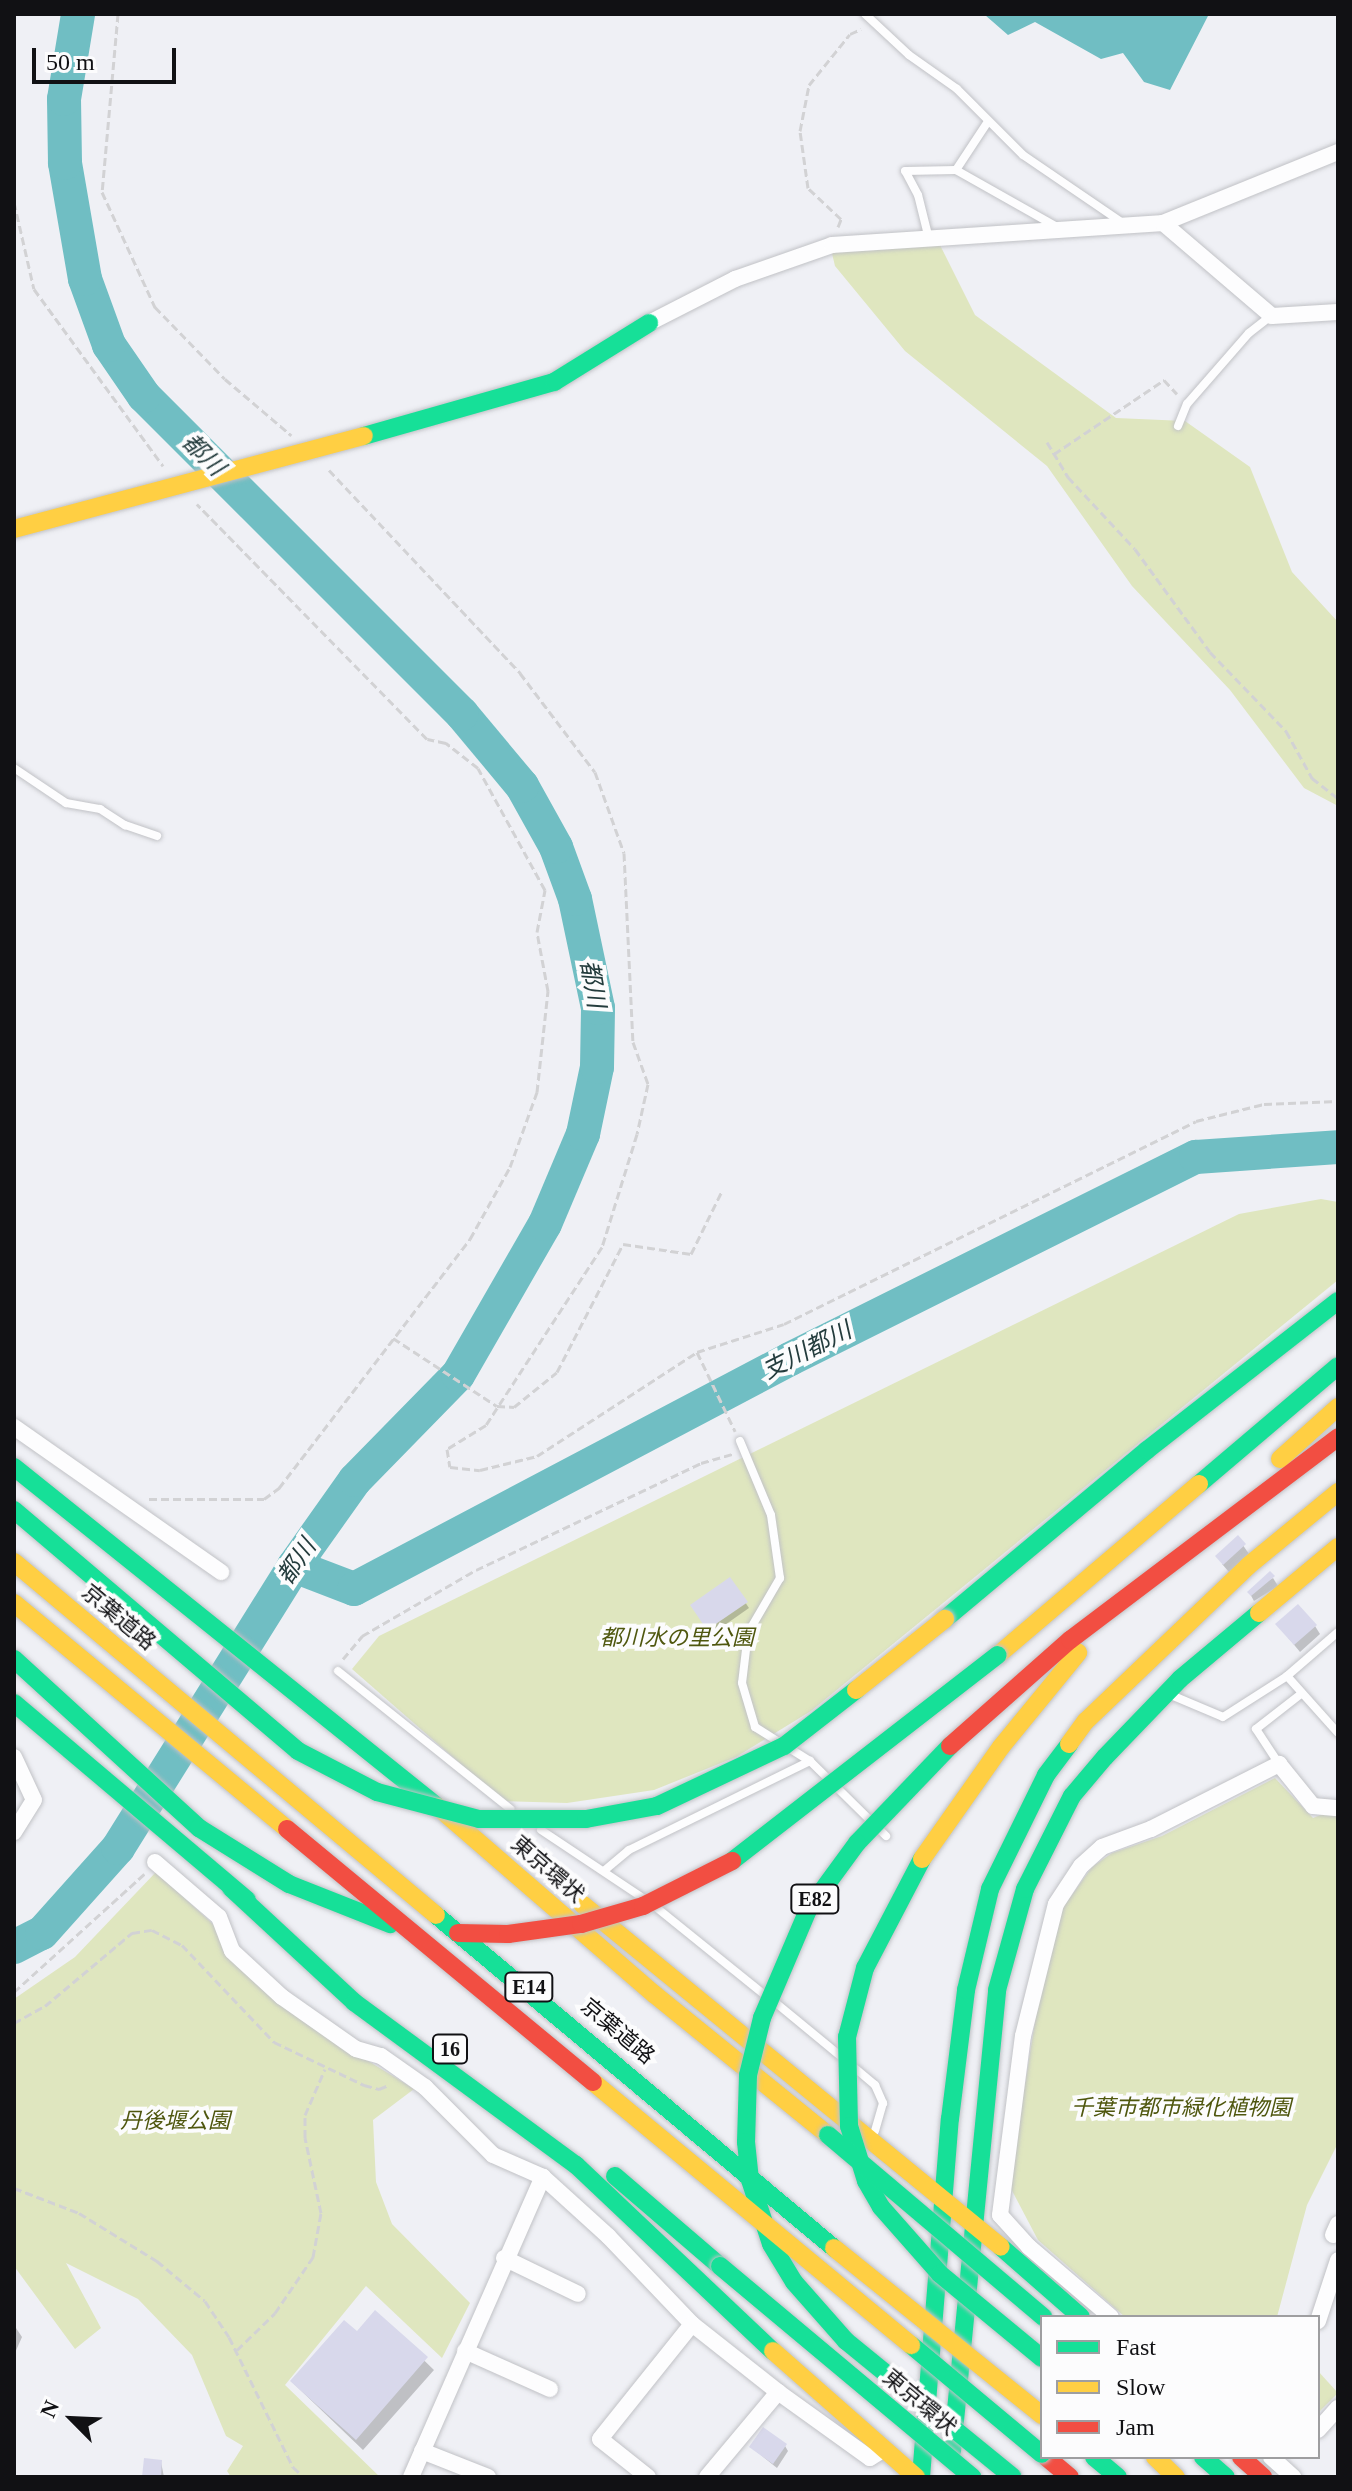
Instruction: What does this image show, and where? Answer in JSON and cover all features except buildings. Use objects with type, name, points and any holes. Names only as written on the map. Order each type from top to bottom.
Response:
[{"type":"main road","points":[[14,529],[554,382],[649,323]]},
{"type":"main road","points":[[14,1510],[298,1751],[377,1792],[479,1819],[586,1819],[657,1806],[692,1793],[793,1740],[945,1619],[1147,1450],[1338,1301]]},
{"type":"main road","points":[[14,1659],[159,1796],[255,1866],[339,1908],[379,1921],[441,1932],[508,1934],[618,1915],[710,1876],[776,1832],[998,1655],[1338,1366]]},
{"type":"main road","points":[[1040,2356],[918,2252],[866,2181],[847,2098],[853,2003],[880,1934],[920,1861],[1060,1673],[1178,1551],[1338,1407]]},
{"type":"main road","name":"E82","points":[[1013,2477],[846,2341],[794,2282],[771,2244],[750,2180],[746,2142],[748,2075],[762,2018],[808,1910],[857,1843],[904,1792],[972,1724],[1070,1640],[1338,1437]]},
{"type":"main road","name":"東京環状","points":[[14,1467],[473,1835],[654,1994],[828,2135],[1041,2315]]},
{"type":"main road","points":[[919,2477],[942,2195],[976,1942],[990,1889],[1046,1775],[1118,1686],[1248,1566],[1338,1492]]},
{"type":"main road","points":[[950,2477],[997,1990],[1012,1921],[1046,1841],[1072,1796],[1166,1693],[1338,1547]]},
{"type":"main road","name":"京葉道路","points":[[14,1562],[829,2244],[1040,2413]]},
{"type":"main road","name":"E14","points":[[14,1603],[1040,2452]]},
{"type":"main road","name":"東京環状","points":[[14,1703],[78,1761],[231,1888],[554,2124],[972,2477]]},
{"type":"main road","points":[[473,1835],[512,1852],[561,1888],[942,2195],[1079,2315]]},
{"type":"main road","points":[[231,1888],[354,2002],[576,2165],[883,2450],[919,2477]]},
{"type":"main road","name":"E14","points":[[1049,2459],[1070,2477]]},
{"type":"main road","points":[[1096,2459],[1118,2477]]},
{"type":"main road","points":[[1157,2459],[1176,2477]]},
{"type":"main road","points":[[1205,2459],[1226,2477]]},
{"type":"main road","points":[[1243,2459],[1263,2477]]},
{"type":"street","points":[[649,323],[735,279],[832,245],[1163,223],[1338,152]]},
{"type":"street","points":[[1163,223],[1272,316],[1338,312]]},
{"type":"street","points":[[14,1427],[221,1572]]},
{"type":"street","points":[[14,1757],[34,1800],[14,1832]]},
{"type":"street","points":[[1000,2215],[1029,2007],[1065,1886],[1102,1847],[1151,1829],[1279,1764],[1313,1806],[1338,1808]]},
{"type":"street","points":[[155,1862],[219,1917],[232,1951],[282,1997],[356,2049],[381,2056],[404,2073],[453,2112],[493,2155],[543,2177],[608,2236],[692,2324],[778,2392],[870,2458],[883,2450]]},
{"type":"street","points":[[411,2477],[504,2258],[543,2177]]},
{"type":"street","points":[[973,2222],[1000,2215]]},
{"type":"street","points":[[1000,2215],[1029,2247],[1109,2315]]},
{"type":"street","points":[[504,2258],[578,2294]]},
{"type":"street","points":[[1320,2315],[1338,2260]]},
{"type":"street","points":[[648,2477],[600,2439],[692,2324]]},
{"type":"street","points":[[465,2351],[550,2389]]},
{"type":"street","points":[[707,2477],[778,2392]]},
{"type":"street","points":[[1320,2428],[1338,2408]]},
{"type":"street","points":[[422,2451],[488,2477]]},
{"type":"lane","points":[[865,14],[909,55],[957,89],[987,123],[1023,155],[1125,224]]},
{"type":"lane","points":[[956,170],[987,123]]},
{"type":"lane","points":[[929,239],[918,195],[905,171],[956,170],[1060,228]]},
{"type":"lane","points":[[1178,426],[1187,404],[1249,333],[1272,316]]},
{"type":"lane","points":[[14,768],[66,803],[100,809],[157,836]]},
{"type":"lane","points":[[740,1441],[771,1515],[780,1578],[748,1633],[742,1683],[755,1727],[810,1761],[886,1836]]},
{"type":"lane","points":[[1166,1693],[1223,1717],[1287,1676],[1338,1632]]},
{"type":"lane","points":[[338,1671],[481,1791],[605,1870],[875,2085],[883,2103],[872,2139]]},
{"type":"lane","points":[[1287,1676],[1338,1733]]},
{"type":"lane","points":[[1279,1764],[1256,1729],[1302,1693]]},
{"type":"lane","points":[[605,1870],[629,1850],[810,1761]]},
{"type":"path","points":[[118,14],[102,192],[155,307],[225,379],[310,449],[520,673],[595,772],[624,853],[633,1042],[648,1084],[637,1134],[602,1247],[486,1425],[447,1449],[450,1467],[480,1470],[537,1456],[697,1352],[784,1324],[1196,1121],[1264,1104],[1338,1101]]},
{"type":"path","points":[[832,245],[841,219],[808,188],[800,131],[805,92],[850,34],[875,22]]},
{"type":"path","points":[[14,202],[34,289],[113,404],[176,483],[427,739],[446,743],[478,768],[545,890],[537,932],[548,991],[537,1092],[510,1167],[470,1239],[279,1488],[264,1499],[140,1498]]},
{"type":"path","points":[[1054,454],[1164,380],[1187,404]]},
{"type":"path","points":[[1047,442],[1068,477],[1135,549],[1210,652],[1286,731],[1312,778],[1338,798]]},
{"type":"path","points":[[393,1338],[497,1406],[514,1407],[557,1372],[623,1244],[691,1254],[722,1191]]},
{"type":"path","points":[[697,1352],[740,1441]]},
{"type":"path","points":[[338,1671],[349,1646],[362,1636],[476,1570],[701,1463],[744,1451]]},
{"type":"path","points":[[14,1992],[90,1927],[155,1862]]},
{"type":"path","points":[[14,2023],[57,1996],[132,1933],[152,1930],[182,1945],[274,2042],[325,2069],[379,2089],[404,2073]]},
{"type":"path","points":[[236,2350],[275,2313],[313,2257],[321,2213],[305,2138],[305,2115],[325,2069]]},
{"type":"path","points":[[14,2188],[79,2213],[157,2261],[205,2301],[236,2350],[293,2467],[304,2477]]},
{"type":"green space","points":[[828,237],[939,243],[975,315],[1116,418],[1185,421],[1250,467],[1292,572],[1338,622],[1338,806],[1304,788],[1230,690],[1132,586],[1047,466],[905,351],[835,266]]},
{"type":"green space","name":"都川水の里公園","points":[[1321,1199],[1338,1202],[1338,1280],[811,1711],[736,1757],[654,1790],[567,1803],[503,1801],[352,1669],[379,1636],[1239,1214]]},
{"type":"green space","name":"千葉市都市緑化植物園","points":[[1275,1778],[1313,1818],[1338,1808],[1338,2143],[1307,2205],[1278,2315],[1123,2315],[1038,2240],[1009,2185],[1037,2009],[1059,1913],[1092,1867],[1112,1853],[1162,1836]]},
{"type":"green space","name":"丹後堰公園","points":[[156,1872],[216,1927],[303,2021],[414,2089],[373,2120],[376,2182],[392,2224],[470,2303],[442,2358],[366,2286],[285,2385],[380,2477],[231,2477],[227,2471],[243,2446],[226,2436],[192,2355],[138,2299],[66,2263],[101,2328],[75,2349],[14,2266],[14,1999],[75,1957]]},
{"type":"green space","points":[[1320,2373],[1338,2393],[1320,2411]]},
{"type":"water","points":[[1209,14],[1170,90],[1144,82],[1123,53],[1101,59],[1035,22],[1008,35],[985,15]]},
{"type":"waterway","name":"都川","points":[[14,1947],[42,1933],[118,1848],[294,1566],[355,1480],[458,1375],[545,1224],[583,1134],[597,1067],[598,1008],[575,899],[556,847],[522,786],[462,714],[144,396],[109,345],[85,279],[65,163],[64,99],[78,14]]},
{"type":"waterway","name":"支川都川","points":[[294,1566],[354,1589],[790,1359],[1196,1157],[1338,1147]]},
{"type":"traffic: fast","points":[[364,436],[554,382],[649,323]]},
{"type":"traffic: fast","points":[[945,1619],[1147,1450],[1338,1301]]},
{"type":"traffic: fast","points":[[1199,1484],[1338,1366]]},
{"type":"traffic: fast","points":[[14,1467],[438,1807]]},
{"type":"traffic: fast","points":[[14,1510],[298,1751],[377,1792],[479,1819],[586,1819],[657,1806],[784,1746],[856,1690]]},
{"type":"traffic: fast","points":[[952,2451],[997,1990],[1025,1889],[1072,1796],[1105,1757],[1180,1679],[1259,1613]]},
{"type":"traffic: fast","points":[[732,1861],[998,1655]]},
{"type":"traffic: fast","points":[[14,1659],[199,1828],[289,1884],[390,1924]]},
{"type":"traffic: fast","points":[[14,1703],[247,1900]]},
{"type":"traffic: fast","points":[[921,2477],[950,2119],[966,1990],[990,1889],[1046,1775],[1069,1744]]},
{"type":"traffic: fast","points":[[950,1746],[857,1843],[808,1910],[762,2018],[748,2075],[746,2142],[750,2180],[771,2244],[794,2282],[846,2341],[1013,2477]]},
{"type":"traffic: fast","points":[[922,1859],[865,1968],[847,2037],[849,2126],[866,2181],[881,2207],[940,2274],[1040,2356]]},
{"type":"traffic: fast","points":[[231,1888],[354,2002],[576,2165],[773,2351]]},
{"type":"traffic: fast","points":[[436,1915],[834,2248]]},
{"type":"traffic: fast","points":[[828,2135],[1041,2315]]},
{"type":"traffic: fast","points":[[615,2176],[720,2266]]},
{"type":"traffic: fast","points":[[1001,2247],[1079,2315]]},
{"type":"traffic: fast","points":[[720,2266],[972,2477]]},
{"type":"traffic: fast","points":[[911,2345],[1040,2452]]},
{"type":"traffic: fast","points":[[1096,2459],[1118,2477]]},
{"type":"traffic: fast","points":[[1205,2459],[1226,2477]]},
{"type":"traffic: slow","points":[[14,529],[364,436]]},
{"type":"traffic: slow","points":[[1280,1459],[1338,1407]]},
{"type":"traffic: slow","points":[[998,1655],[1199,1484]]},
{"type":"traffic: slow","points":[[1069,1744],[1086,1721],[1248,1566],[1338,1492]]},
{"type":"traffic: slow","points":[[1259,1613],[1338,1547]]},
{"type":"traffic: slow","points":[[14,1562],[436,1915]]},
{"type":"traffic: slow","points":[[14,1603],[287,1829]]},
{"type":"traffic: slow","points":[[856,1690],[945,1619]]},
{"type":"traffic: slow","points":[[922,1859],[1001,1747],[1078,1653]]},
{"type":"traffic: slow","points":[[438,1807],[654,1994],[828,2135]]},
{"type":"traffic: slow","points":[[582,1904],[1001,2247]]},
{"type":"traffic: slow","points":[[593,2082],[911,2345]]},
{"type":"traffic: slow","points":[[834,2248],[1040,2413]]},
{"type":"traffic: slow","points":[[773,2351],[916,2477]]},
{"type":"traffic: slow","points":[[1157,2459],[1176,2477]]},
{"type":"traffic: jam","points":[[950,1746],[1070,1640],[1338,1437]]},
{"type":"traffic: jam","points":[[287,1829],[593,2082]]},
{"type":"traffic: jam","points":[[458,1933],[508,1934],[581,1924],[643,1906],[732,1861]]},
{"type":"traffic: jam","points":[[1048,2459],[1070,2477]]},
{"type":"traffic: jam","points":[[1243,2459],[1263,2477]]}]
